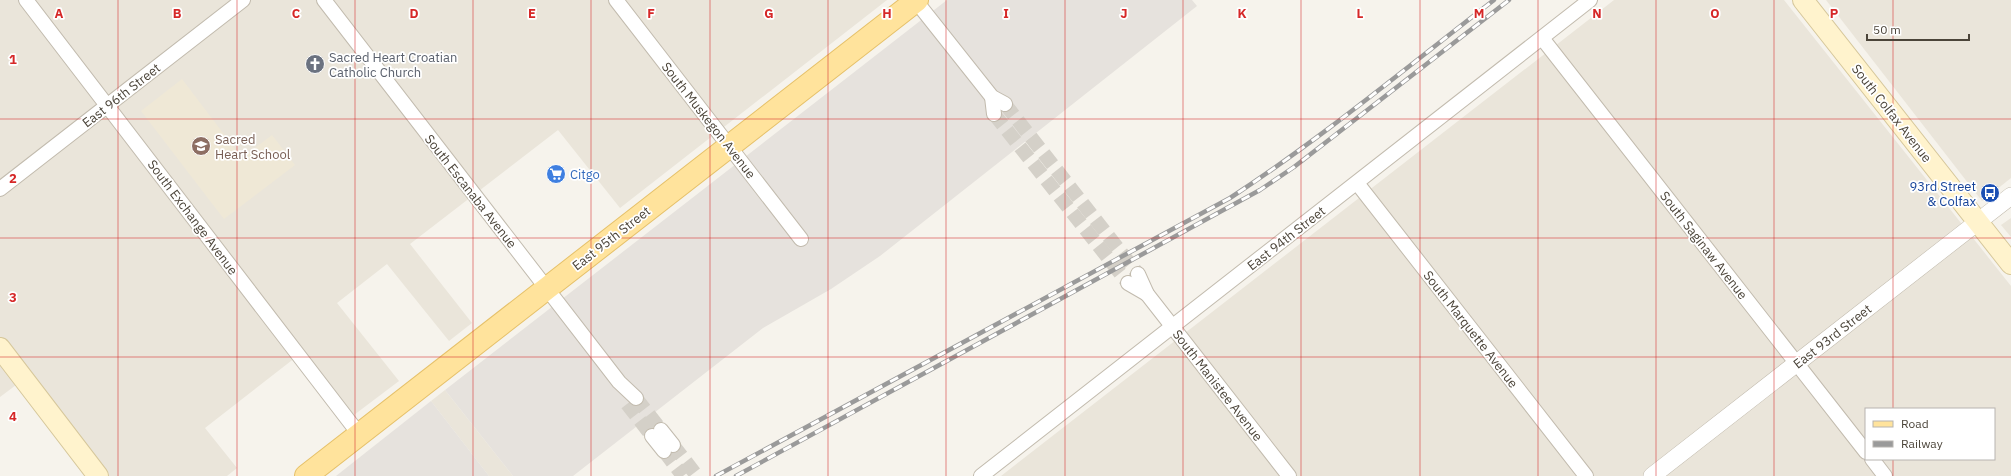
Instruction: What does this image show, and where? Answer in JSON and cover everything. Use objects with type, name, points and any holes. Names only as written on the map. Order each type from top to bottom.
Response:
[{"type":"main road","name":"East 95th Street","points":[[306,476],[546,288],[730,147],[916,0]]},
{"type":"main road","name":"South Colfax Avenue","points":[[1803,0],[2011,264]]},
{"type":"main road","points":[[0,348],[98,476]]},
{"type":"street","name":"South Exchange Avenue","points":[[26,0],[359,434]]},
{"type":"street","name":"East 96th Street","points":[[0,189],[243,0]]},
{"type":"street","name":"South Escanaba Avenue","points":[[324,0],[619,382],[631,401]]},
{"type":"street","name":"South Muskegon Avenue","points":[[616,0],[801,239]]},
{"type":"street","points":[[916,0],[1000,109]]},
{"type":"street","name":"East 94th Street","points":[[987,474],[1172,327],[1590,0]]},
{"type":"street","name":"South Saginaw Avenue","points":[[1542,38],[1865,451]]},
{"type":"street","name":"South Marquette Avenue","points":[[1357,183],[1586,476]]},
{"type":"street","name":"East 93rd Street","points":[[1652,476],[2011,196]]},
{"type":"street","name":"South Manistee Avenue","points":[[1133,279],[1147,294],[1289,476]]},
{"type":"street","points":[[656,433],[668,448]]},
{"type":"street","points":[[1873,460],[1885,476]]},
{"type":"shaded area","points":[[0,0],[887,0],[620,208],[558,130],[410,244],[472,323],[449,341],[387,264],[337,303],[399,381],[350,418],[300,354],[205,428],[237,468],[227,476],[99,476],[24,379],[0,397]]},
{"type":"shaded area","points":[[947,0],[1192,0],[1197,6],[880,256],[831,289],[763,328],[573,476],[513,476],[445,390]]},
{"type":"shaded area","points":[[1614,0],[1784,0],[2011,286],[2011,476],[1001,476]]},
{"type":"shaded area","points":[[1826,0],[2011,0],[2011,178],[1982,201]]},
{"type":"shaded area","name":"Sacred Heart School","points":[[182,79],[242,158],[272,135],[295,165],[224,219],[141,111]]},
{"type":"shaded area","points":[[2011,218],[2011,237],[2001,225]]},
{"type":"shaded area","points":[[445,390],[513,476],[489,476],[431,401]]},
{"type":"shaded area","points":[[431,401],[489,476],[336,476]]},
{"type":"tunnel","points":[[1005,104],[1138,274]]},
{"type":"tunnel","points":[[994,114],[1128,283]]},
{"type":"tunnel","points":[[636,398],[661,430]]},
{"type":"tunnel","points":[[627,404],[652,436]]},
{"type":"tunnel","points":[[673,445],[697,476]]},
{"type":"tunnel","points":[[664,451],[683,476]]},
{"type":"railway","points":[[716,476],[1230,198],[1331,127],[1494,0]]},
{"type":"railway","points":[[736,476],[1260,190],[1294,167],[1509,0]]},
{"type":"place","name":"Sacred Heart Croatian Catholic Church","points":[[315,64]]},
{"type":"place","name":"Sacred Heart School","points":[[201,146]]},
{"type":"place","name":"Citgo","points":[[556,174]]},
{"type":"place","name":"93rd Street & Colfax","points":[[1990,193]]}]
